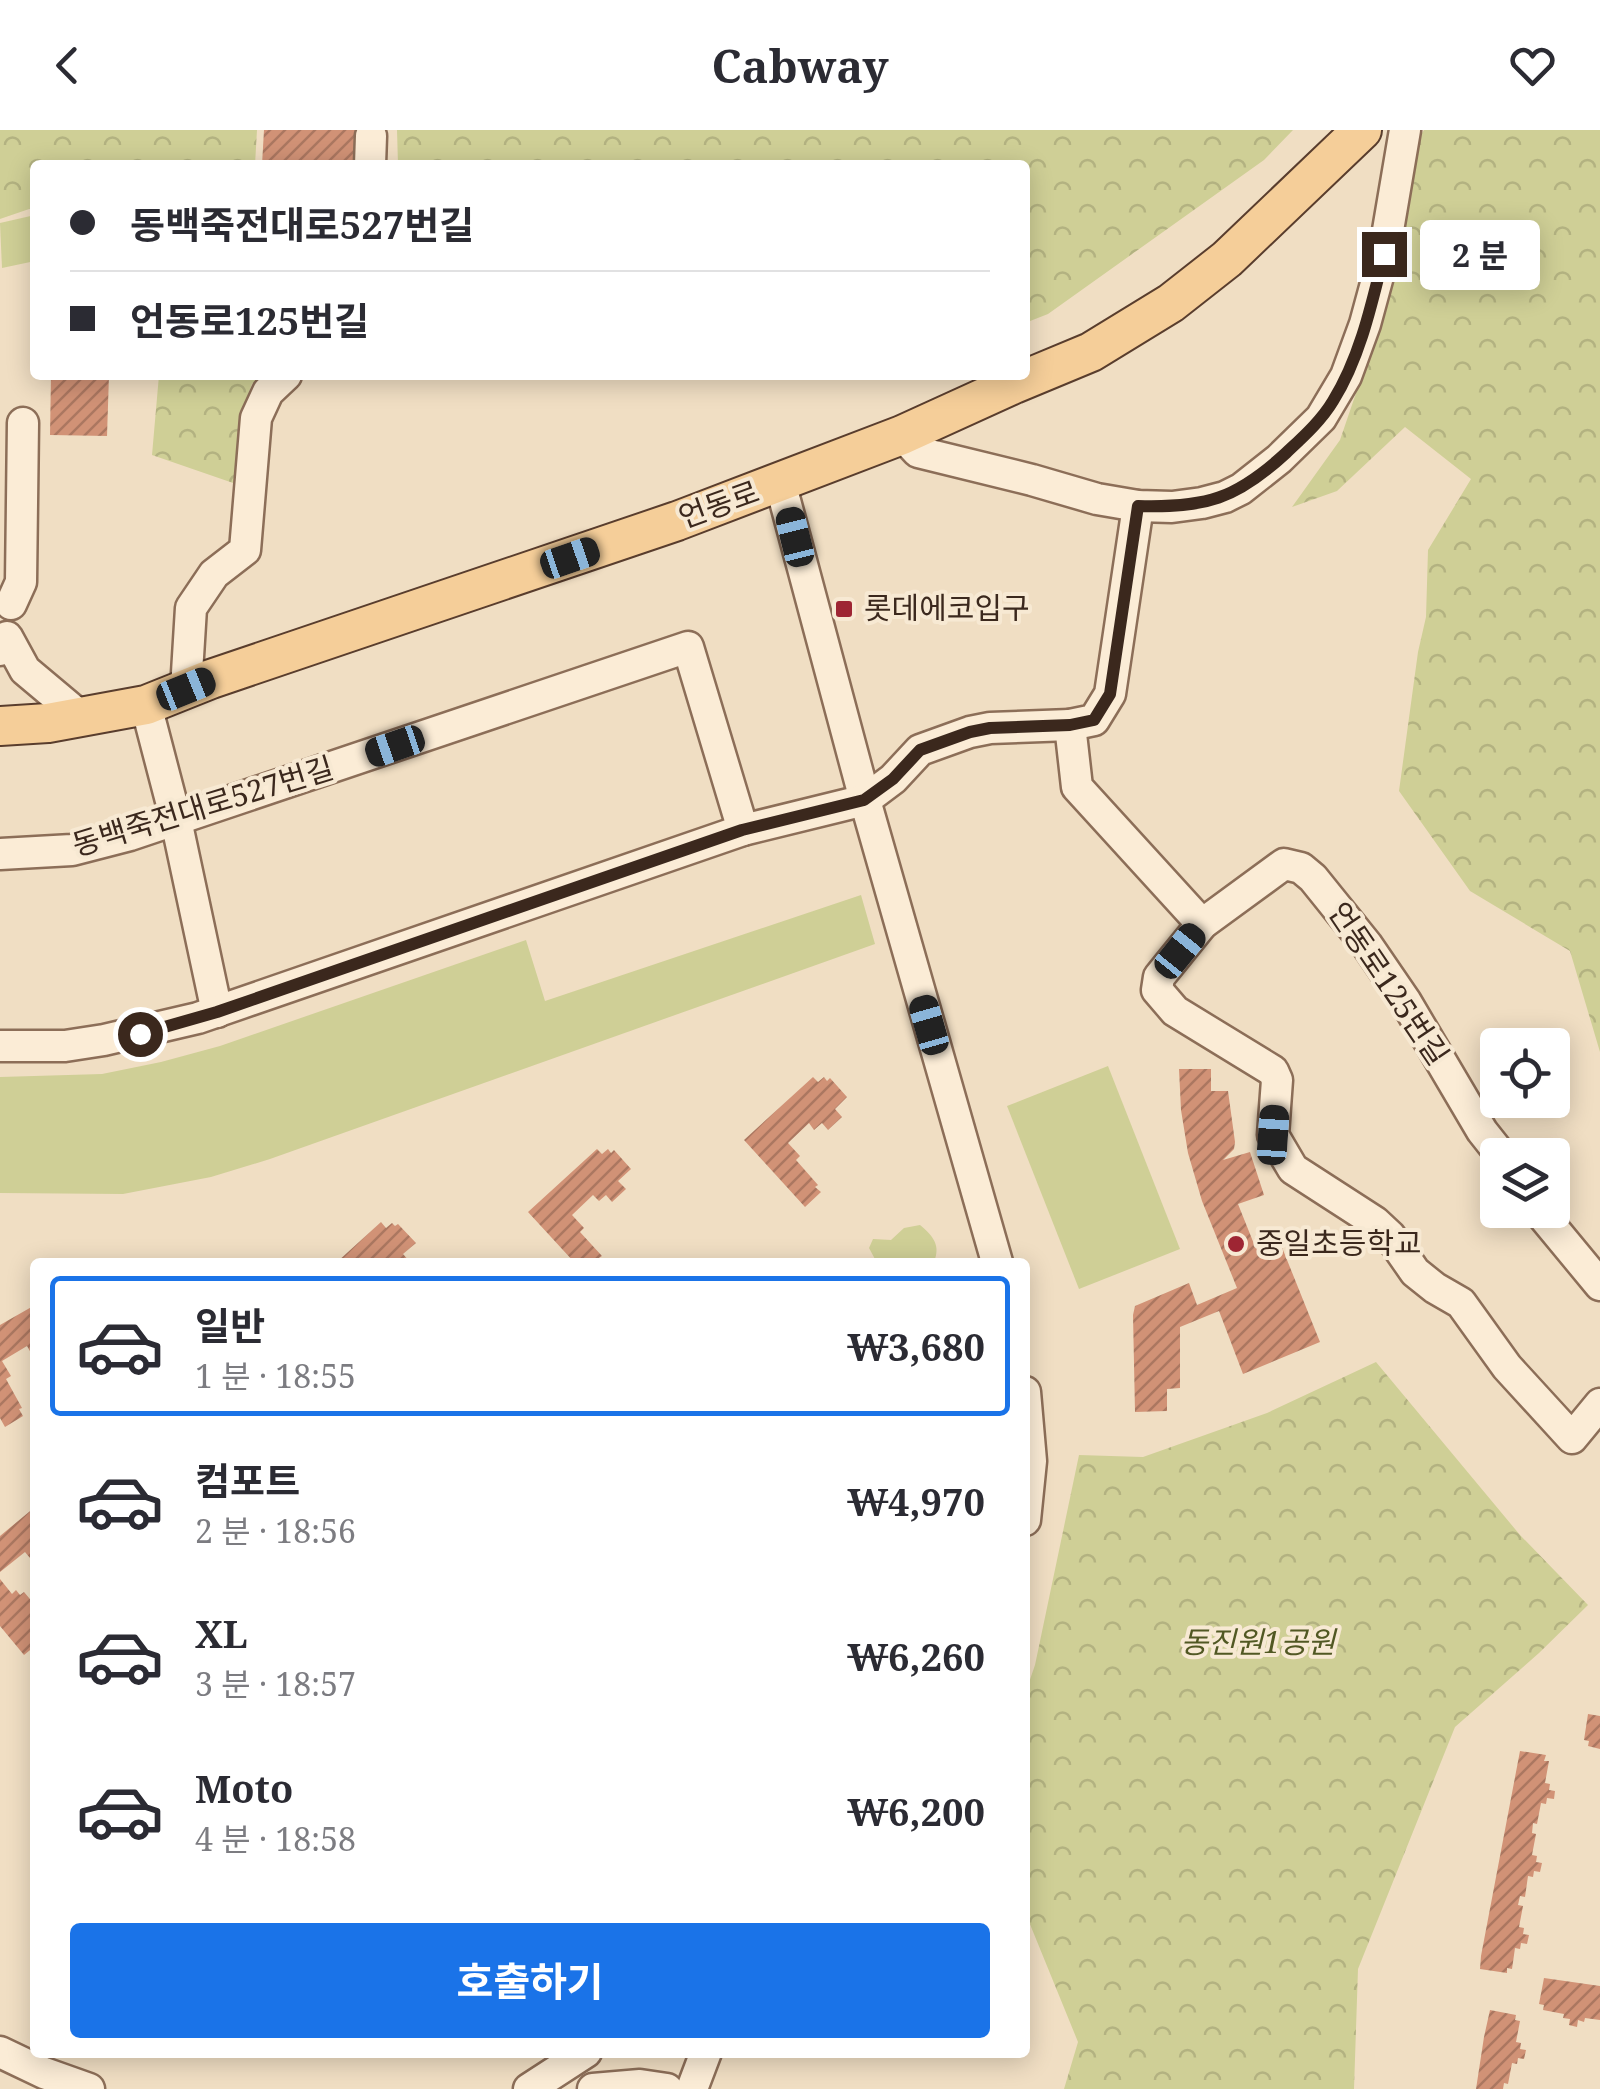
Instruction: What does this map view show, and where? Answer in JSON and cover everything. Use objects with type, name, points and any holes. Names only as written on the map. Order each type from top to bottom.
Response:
[{"type":"main road","name":"언동로","points":[[1030,377],[1091,352],[1171,303],[1227,260],[1362,130]]},
{"type":"main road","name":"언동로","points":[[0,726],[48,723],[146,705],[677,522],[902,435],[1024,380]]},
{"type":"street","points":[[902,435],[918,452],[1138,506],[1202,503],[1241,489],[1258,478],[1321,418],[1346,376],[1373,297],[1405,130]]},
{"type":"street","points":[[186,689],[191,608],[214,574],[246,550],[256,418],[268,392],[281,380]]},
{"type":"street","points":[[23,423],[21,582],[6,605],[20,611],[23,622],[18,632],[2,641],[26,670],[82,717]]},
{"type":"street","points":[[780,482],[864,800],[996,1258]]},
{"type":"street","points":[[0,1046],[65,1046],[104,1040],[217,1012],[742,830],[864,800],[893,779],[920,750],[970,732],[1094,720],[1110,694],[1138,506]]},
{"type":"street","name":"동백죽전대로527번길","points":[[0,854],[72,850],[115,840],[688,648],[742,830]]},
{"type":"street","points":[[146,705],[176,820],[217,1012]]},
{"type":"street","points":[[1070,725],[1077,788],[1202,924]]},
{"type":"street","name":"언동로125번길","points":[[1488,1138],[1384,970],[1326,892],[1301,868],[1284,864],[1202,924],[1159,977],[1157,990],[1175,1011],[1273,1071],[1277,1080],[1273,1135],[1292,1169],[1375,1222],[1415,1272],[1461,1303],[1507,1368],[1572,1438],[1600,1404]]},
{"type":"street","points":[[1553,1228],[1600,1285]]},
{"type":"street","points":[[0,2052],[89,2089]]},
{"type":"street","points":[[529,2089],[577,2058]]},
{"type":"street","points":[[692,2089],[704,2058]]},
{"type":"street","points":[[593,2089],[640,2085],[667,2089]]},
{"type":"green space","points":[[0,130],[257,130],[255,160],[30,160],[30,209],[0,219]]},
{"type":"green space","points":[[397,130],[1293,130],[1264,160],[1048,314],[1030,321],[1030,160],[398,160]]},
{"type":"green space","points":[[1424,130],[1600,130],[1600,1052],[1570,951],[1470,891],[1399,791],[1426,617],[1428,550],[1471,479],[1405,427],[1337,491],[1292,507],[1340,440],[1382,317],[1406,157]]},
{"type":"green space","points":[[30,216],[30,262],[2,268],[0,223]]},
{"type":"green space","points":[[159,380],[258,380],[252,384],[240,416],[236,484],[152,455]]},
{"type":"green space","points":[[861,895],[875,944],[270,1159],[211,1177],[123,1194],[0,1193],[0,1077],[102,1074],[161,1062],[220,1046],[526,940],[545,1001]]},
{"type":"green space","points":[[1108,1066],[1180,1249],[1079,1289],[1007,1106]]},
{"type":"green space","points":[[920,1225],[929,1233],[937,1251],[935,1258],[874,1258],[869,1248],[873,1239],[891,1240],[904,1228]]},
{"type":"green space","name":"동진원1공원","points":[[1376,1362],[1520,1535],[1588,1605],[1455,1727],[1358,1969],[1354,2089],[1064,2089],[1078,2042],[1030,1924],[1030,1680],[1079,1455],[1143,1457],[1267,1413]]},
{"type":"building","points":[[264,130],[359,130],[357,160],[262,160]]},
{"type":"building","points":[[51,380],[109,380],[107,436],[50,435]]},
{"type":"building","name":"중일초등학교","points":[[1179,1069],[1211,1069],[1211,1091],[1228,1091],[1235,1142],[1234,1149],[1223,1160],[1250,1152],[1264,1195],[1238,1204],[1256,1249],[1279,1240],[1320,1342],[1243,1374],[1219,1311],[1180,1327],[1180,1388],[1167,1389],[1167,1411],[1135,1412],[1135,1306],[1189,1283],[1197,1305],[1237,1288],[1202,1201],[1188,1153]]},
{"type":"building","points":[[813,1077],[818,1082],[830,1078],[847,1097],[835,1109],[842,1117],[828,1130],[822,1123],[814,1130],[809,1123],[788,1143],[821,1192],[805,1207],[744,1140]]},
{"type":"building","points":[[597,1149],[602,1154],[614,1150],[631,1169],[618,1181],[626,1189],[612,1202],[606,1195],[599,1201],[593,1195],[572,1215],[584,1228],[580,1232],[602,1256],[599,1258],[570,1258],[528,1212]]},
{"type":"building","points":[[381,1222],[386,1228],[398,1224],[416,1243],[403,1254],[406,1258],[341,1258]]},
{"type":"building","points":[[30,1308],[30,1351],[27,1346],[2,1361],[11,1376],[6,1379],[23,1416],[5,1427],[0,1418],[0,1325]]},
{"type":"building","points":[[30,1511],[30,1558],[25,1552],[0,1572],[0,1536]]},
{"type":"building","points":[[0,1579],[12,1594],[16,1590],[20,1595],[24,1592],[30,1599],[30,1650],[24,1655],[0,1626]]},
{"type":"building","points":[[1588,1714],[1600,1716],[1600,1749],[1588,1746],[1589,1741],[1584,1740]]},
{"type":"building","points":[[1520,1751],[1546,1755],[1544,1761],[1549,1761],[1545,1783],[1555,1791],[1554,1799],[1547,1798],[1546,1804],[1541,1803],[1537,1824],[1533,1823],[1532,1833],[1536,1834],[1532,1855],[1542,1863],[1540,1872],[1528,1876],[1525,1897],[1520,1896],[1518,1905],[1523,1906],[1519,1927],[1529,1935],[1527,1944],[1515,1948],[1512,1969],[1507,1968],[1507,1973],[1480,1969]]},
{"type":"building","points":[[1544,1978],[1600,1986],[1600,2020],[1578,2020],[1577,2027],[1569,2025],[1570,2019],[1563,2018],[1564,2014],[1543,2010],[1544,2005],[1539,2004]]},
{"type":"building","points":[[1490,2010],[1516,2015],[1515,2020],[1520,2021],[1516,2042],[1526,2050],[1524,2059],[1512,2063],[1508,2084],[1504,2083],[1503,2089],[1476,2089],[1484,2037]]},
{"type":"place","name":"롯데에코입구","points":[[844,609]]},
{"type":"place","name":"중일초등학교","points":[[1236,1244]]},
{"type":"route","points":[[140,1034],[217,1012],[742,830],[864,800],[893,779],[920,750],[970,732],[1094,720],[1110,694],[1117,660],[1138,506],[1172,507],[1225,497],[1258,478],[1303,437],[1334,400],[1346,376],[1384,254]]}]
